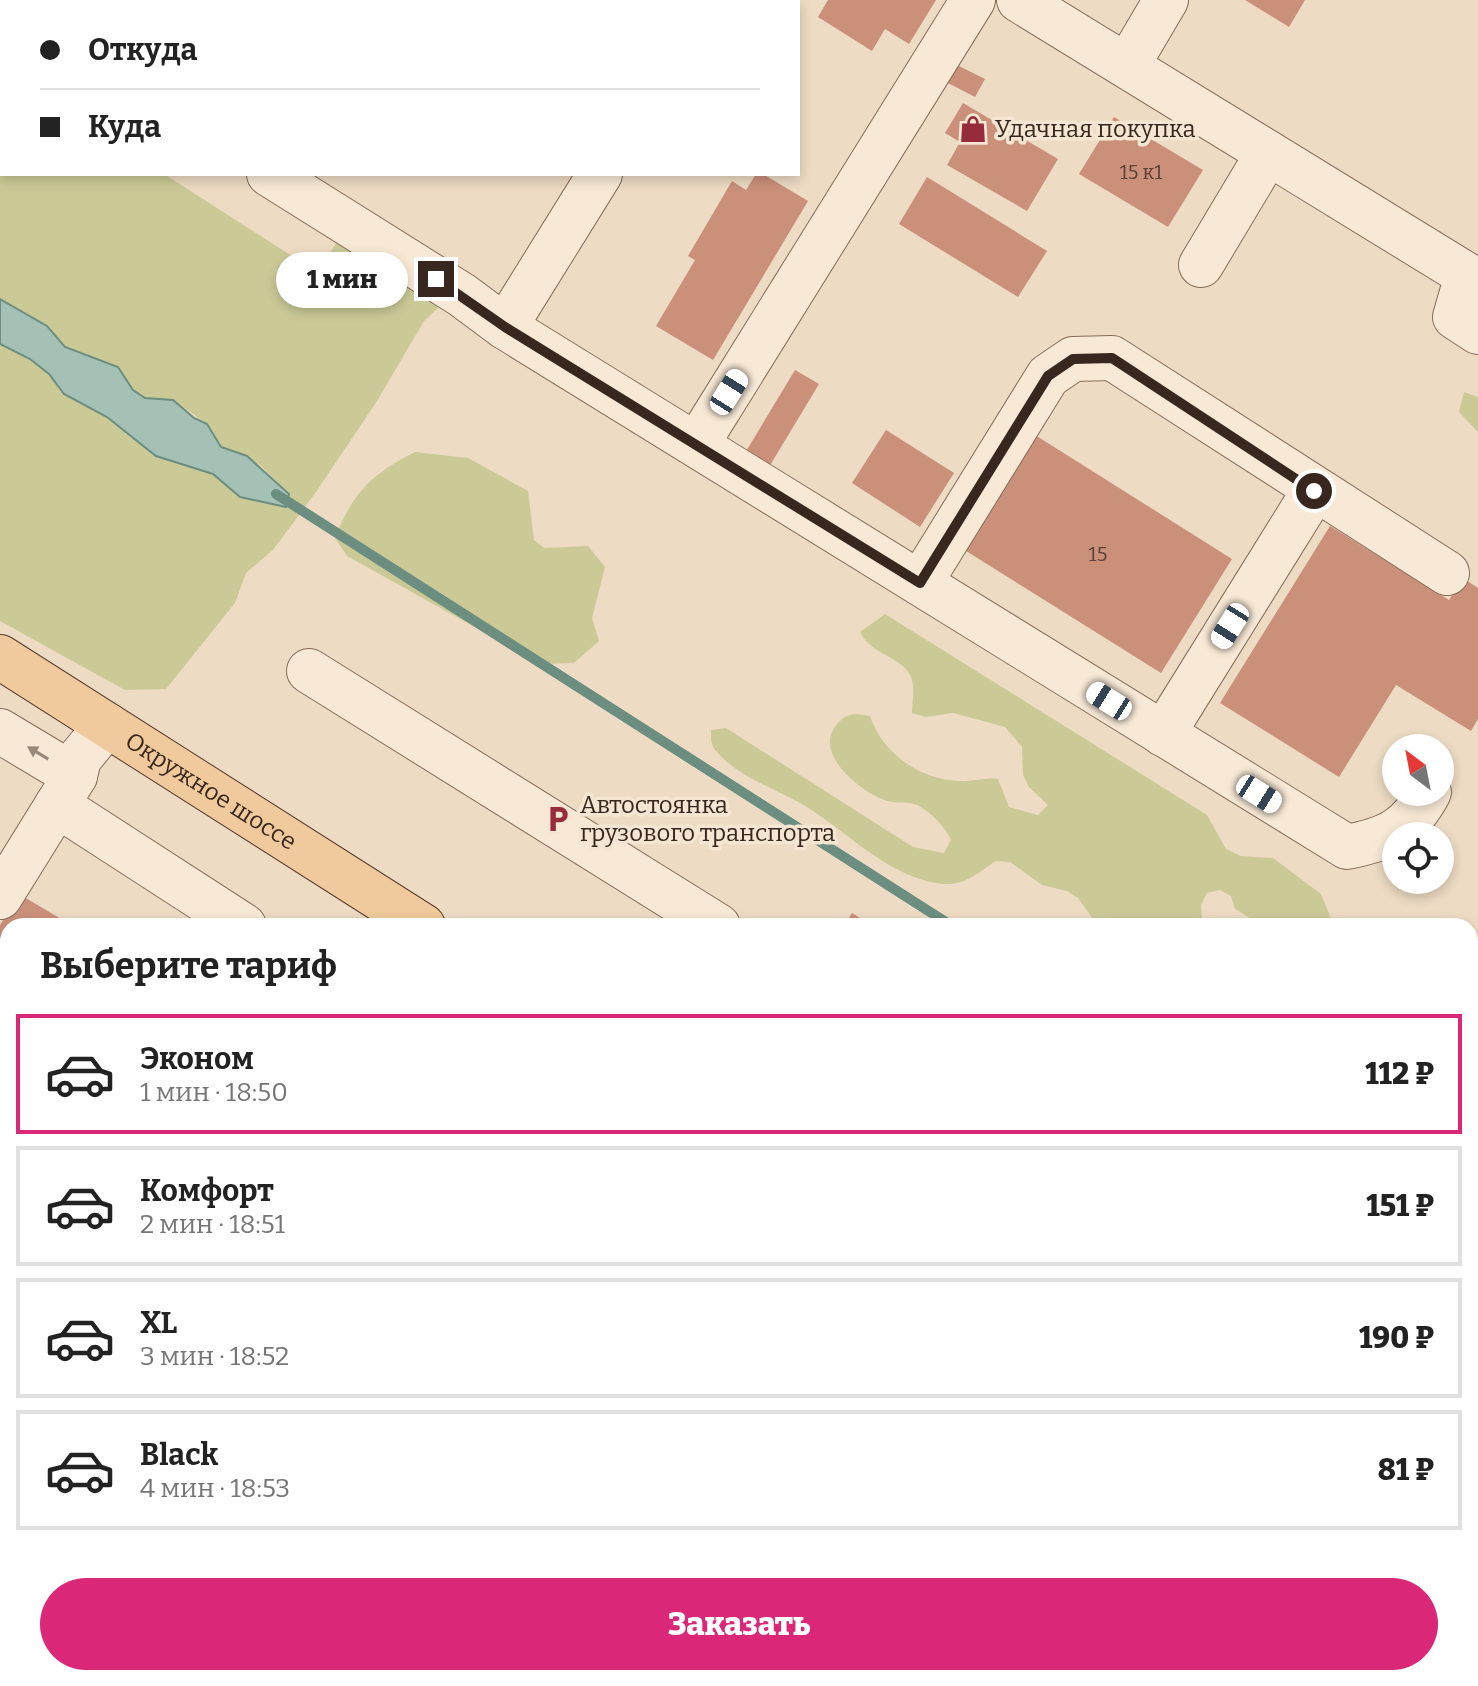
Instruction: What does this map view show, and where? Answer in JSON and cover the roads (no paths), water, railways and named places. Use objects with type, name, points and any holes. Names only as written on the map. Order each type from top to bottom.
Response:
[{"type":"main road","name":"Окружное шоссе","points":[[0,657],[410,918]]},
{"type":"street","points":[[697,444],[973,0]]},
{"type":"street","points":[[1019,0],[1467,275],[1455,317],[1478,332]]},
{"type":"street","points":[[1127,66],[1166,0]]},
{"type":"street","points":[[1201,265],[1268,153]]},
{"type":"street","points":[[272,176],[462,295],[505,327],[1347,847],[1378,841],[1415,819],[1422,806]]},
{"type":"street","points":[[505,327],[594,176]]},
{"type":"street","points":[[920,583],[1048,376],[1073,359],[1112,358],[1314,491],[1447,573]]},
{"type":"street","points":[[1163,734],[1314,491]]},
{"type":"street","points":[[309,671],[705,918]]},
{"type":"street","points":[[0,897],[15,840],[66,790],[79,759],[107,725]]},
{"type":"street","points":[[0,731],[66,790],[234,918]]},
{"type":"waterway","points":[[276,494],[939,918]]},
{"type":"place","name":"Удачная покупка","points":[[973,129]]},
{"type":"place","name":"Автостоянка грузового транспорта","points":[[558,819]]}]
